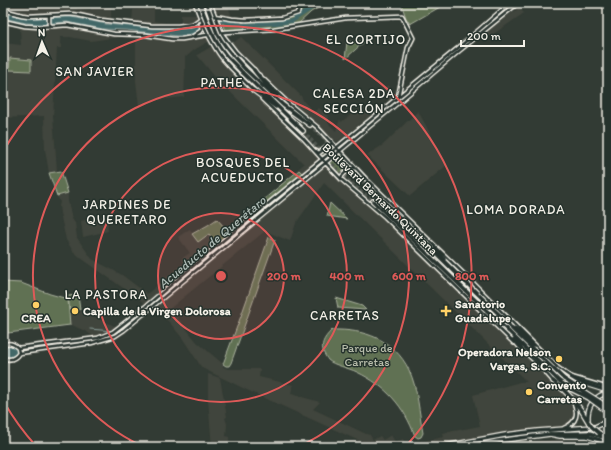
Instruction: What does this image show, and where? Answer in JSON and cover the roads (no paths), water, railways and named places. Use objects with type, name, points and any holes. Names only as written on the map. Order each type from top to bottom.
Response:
[{"type":"main road","points":[[197,4],[202,12],[209,9],[208,3]]},
{"type":"main road","points":[[208,3],[216,31],[231,54],[244,70],[303,131]]},
{"type":"main road","name":"Boulevard Bernardo Quintana","points":[[208,3],[222,33],[236,52],[289,104],[317,127],[355,168],[558,368],[571,377]]},
{"type":"main road","points":[[3,10],[29,16],[49,17],[74,15],[152,26],[184,26],[214,16],[244,20],[282,18],[298,13],[300,3]]},
{"type":"main road","points":[[3,358],[15,358],[19,353],[91,343],[115,336],[124,330],[373,124],[434,70],[444,59],[510,3]]},
{"type":"main road","points":[[3,344],[11,343],[18,348],[90,340],[113,332],[369,120],[445,62],[518,3]]},
{"type":"main road","points":[[197,4],[215,40],[225,54],[283,105],[310,125]]},
{"type":"main road","name":"Boulevard Bernardo Quintana","points":[[197,4],[199,20],[224,60],[303,138],[342,180],[389,221],[539,365],[574,402],[576,409],[575,420],[572,424],[556,430]]},
{"type":"main road","points":[[3,20],[25,26],[67,25],[114,34],[146,35],[182,39],[222,33],[281,28],[346,18],[402,16],[413,38],[408,48],[398,97],[400,101]]},
{"type":"main road","points":[[49,17],[50,25]]},
{"type":"main road","points":[[190,38],[202,30],[199,20]]},
{"type":"main road","points":[[218,50],[216,42],[218,39],[222,38],[228,42]]},
{"type":"main road","points":[[254,70],[283,105]]},
{"type":"main road","points":[[253,90],[283,111]]},
{"type":"main road","points":[[369,120],[373,124]]},
{"type":"main road","points":[[303,138],[307,140],[319,153],[331,144],[329,139]]},
{"type":"main road","points":[[342,180],[342,176],[347,171],[353,167],[355,168]]},
{"type":"main road","points":[[294,182],[297,182],[298,186]]},
{"type":"main road","name":"Boulevard Bernardo Quintana","points":[[380,198],[456,274],[506,321],[510,330],[558,381],[588,398],[608,412]]},
{"type":"main road","name":"Boulevard Bernardo Quintana","points":[[373,201],[471,296],[559,376],[608,406]]},
{"type":"main road","points":[[268,203],[272,208]]},
{"type":"main road","points":[[389,221],[397,226],[427,254]]},
{"type":"main road","points":[[436,248],[456,274]]},
{"type":"main road","points":[[146,306],[152,308]]},
{"type":"main road","points":[[497,320],[524,352]]},
{"type":"main road","points":[[506,321],[534,344]]},
{"type":"main road","points":[[18,348],[19,353]]},
{"type":"main road","points":[[571,377],[579,382],[608,390]]},
{"type":"main road","points":[[553,381],[571,396],[596,430],[607,438]]},
{"type":"main road","points":[[589,421],[588,413],[591,403],[608,390]]},
{"type":"main road","points":[[440,447],[505,435],[595,426],[608,421]]},
{"type":"main road","points":[[470,447],[498,441],[550,434],[589,433],[607,438]]},
{"type":"main road","points":[[550,434],[560,436],[587,436],[600,440],[608,445]]},
{"type":"water","points":[[3,12],[30,18],[70,17],[106,24],[165,29],[189,28],[199,24],[202,30],[188,35],[177,36],[127,30],[103,29],[67,22],[39,24],[26,23],[3,18]]},
{"type":"water","points":[[9,345],[17,349],[17,352],[11,357],[3,356],[3,348]]},
{"type":"waterway","points":[[200,27],[218,20],[242,25],[292,21],[319,3]]},
{"type":"waterway","name":"Acueducto de Querétaro","points":[[115,332],[118,332],[411,88]]},
{"type":"waterway","name":"Acueducto de Querétaro","points":[[90,329],[112,331]]},
{"type":"tunnel","points":[[310,125],[351,170],[380,198]]},
{"type":"tunnel","points":[[303,131],[344,177],[373,201]]},
{"type":"place","name":"CREA","points":[[36,305]]},
{"type":"place","name":"Capilla de la Virgen Dolorosa","points":[[75,311]]},
{"type":"place","name":"Sanatorio Guadalupe","points":[[446,311]]},
{"type":"place","name":"Operadora Nelson Vargas, S.C.","points":[[559,359]]},
{"type":"place","name":"Convento Carretas","points":[[529,392]]},
{"type":"district","name":"EL CORTIJO","points":[[366,39]]},
{"type":"district","name":"SAN JAVIER","points":[[95,71]]},
{"type":"district","name":"PATHE","points":[[222,82]]},
{"type":"district","name":"CALESA 2DA SECCIÓN","points":[[354,100]]},
{"type":"district","name":"BOSQUES DEL ACUEDUCTO","points":[[243,170]]},
{"type":"district","name":"LOMA DORADA","points":[[516,209]]},
{"type":"district","name":"JARDINES DE QUERETARO","points":[[127,212]]},
{"type":"district","name":"LA PASTORA","points":[[106,294]]},
{"type":"district","name":"CARRETAS","points":[[345,315]]},
{"type":"park label","name":"Parque de Carretas","points":[[367,355]]}]
